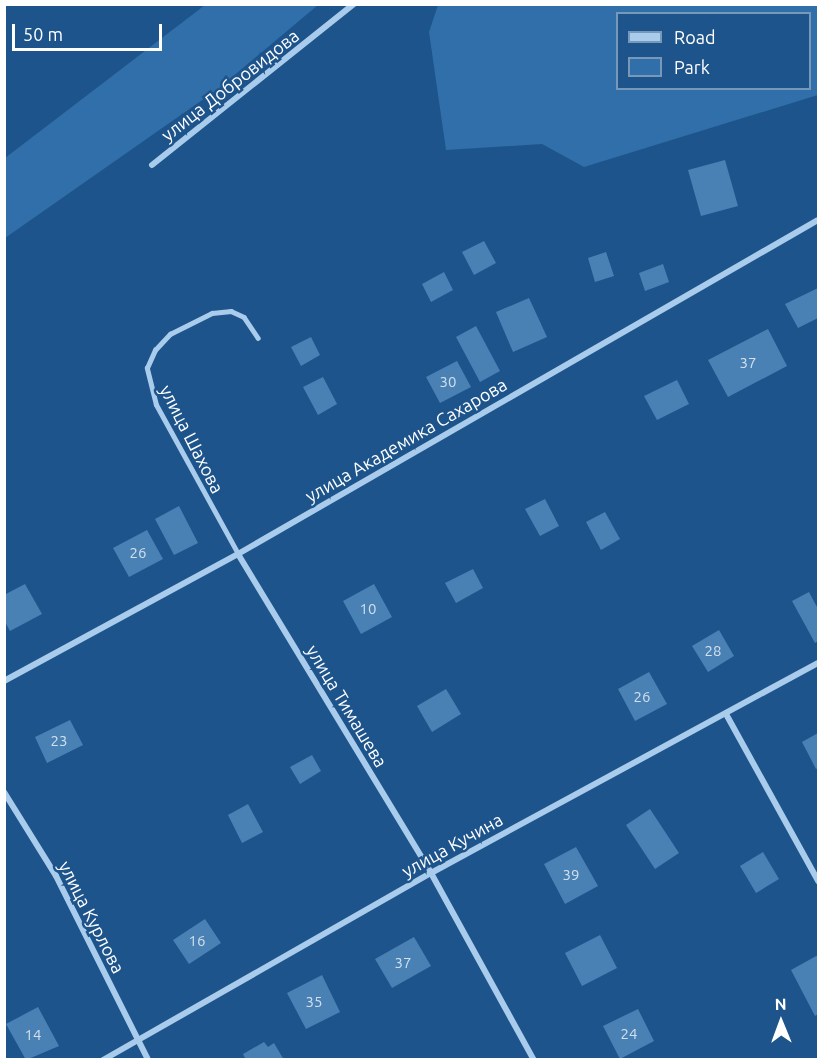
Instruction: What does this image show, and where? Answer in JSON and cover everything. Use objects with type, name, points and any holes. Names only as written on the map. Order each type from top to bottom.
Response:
[{"type":"street","name":"улица Добровидова","points":[[152,165],[354,4]]},
{"type":"street","name":"улица Академика Сахарова","points":[[4,681],[238,554],[819,220]]},
{"type":"street","name":"улица Тимашева","points":[[238,554],[431,873],[534,1059]]},
{"type":"street","name":"улица Кучина","points":[[103,1059],[431,873],[819,663]]},
{"type":"street","points":[[726,714],[819,881]]},
{"type":"street","name":"улица Курлова","points":[[4,792],[56,876],[148,1059]]},
{"type":"lane","name":"улица Шахова","points":[[238,554],[156,405],[147,368],[155,350],[170,334],[212,313],[231,311],[244,317],[258,338]]},
{"type":"green space","points":[[205,5],[318,5],[218,89],[5,238],[5,158]]},
{"type":"green space","points":[[438,5],[818,5],[818,95],[584,167],[542,144],[446,150],[429,32]]},
{"type":"building","points":[[725,160],[738,206],[701,216],[688,170]]},
{"type":"building","points":[[484,241],[496,263],[474,275],[462,252]]},
{"type":"building","points":[[606,252],[614,276],[595,282],[588,258]]},
{"type":"building","points":[[663,264],[669,282],[645,291],[639,273]]},
{"type":"building","points":[[444,272],[453,290],[431,302],[422,284]]},
{"type":"building","points":[[818,288],[818,318],[798,328],[785,304]]},
{"type":"building","points":[[529,298],[547,337],[513,352],[496,312]]},
{"type":"building","points":[[476,326],[500,371],[480,382],[456,337]]},
{"type":"building","points":[[768,329],[787,366],[728,397],[708,360]]},
{"type":"building","points":[[311,337],[320,355],[301,366],[291,347]]},
{"type":"building","points":[[457,361],[471,387],[440,403],[426,377]]},
{"type":"building","points":[[323,377],[337,404],[318,415],[303,387]]},
{"type":"building","points":[[677,380],[689,404],[657,420],[644,396]]},
{"type":"building","points":[[545,499],[559,526],[540,536],[525,509]]},
{"type":"building","points":[[179,506],[198,543],[174,555],[155,519]]},
{"type":"building","points":[[605,512],[620,539],[601,550],[586,522]]},
{"type":"building","points":[[147,530],[163,559],[129,577],[113,548]]},
{"type":"building","points":[[473,569],[483,588],[456,603],[445,583]]},
{"type":"building","points":[[25,584],[42,614],[10,631],[4,620],[4,595]]},
{"type":"building","points":[[374,584],[392,617],[361,634],[343,601]]},
{"type":"building","points":[[809,592],[818,609],[818,641],[815,643],[792,601]]},
{"type":"building","points":[[719,630],[734,656],[708,672],[692,646]]},
{"type":"building","points":[[649,672],[667,704],[635,721],[618,689]]},
{"type":"building","points":[[446,689],[461,714],[432,732],[417,706]]},
{"type":"building","points":[[70,720],[83,745],[47,763],[35,737]]},
{"type":"building","points":[[818,733],[818,768],[816,769],[802,742]]},
{"type":"building","points":[[312,755],[321,771],[300,784],[290,767]]},
{"type":"building","points":[[248,804],[263,832],[242,843],[228,815]]},
{"type":"building","points":[[650,809],[679,853],[655,869],[626,825]]},
{"type":"building","points":[[576,847],[598,886],[565,904],[544,864]]},
{"type":"building","points":[[763,852],[779,879],[756,893],[740,866]]},
{"type":"building","points":[[205,919],[221,943],[189,964],[173,940]]},
{"type":"building","points":[[600,935],[617,968],[582,986],[565,953]]},
{"type":"building","points":[[414,937],[431,966],[392,988],[375,959]]},
{"type":"building","points":[[818,955],[818,1014],[815,1016],[791,970]]},
{"type":"building","points":[[322,975],[340,1012],[306,1029],[287,993]]},
{"type":"building","points":[[38,1007],[59,1046],[26,1060],[6,1024]]},
{"type":"building","points":[[638,1009],[654,1041],[620,1059],[603,1026]]},
{"type":"building","points":[[264,1042],[268,1047],[274,1043],[284,1060],[246,1060],[243,1054]]}]
